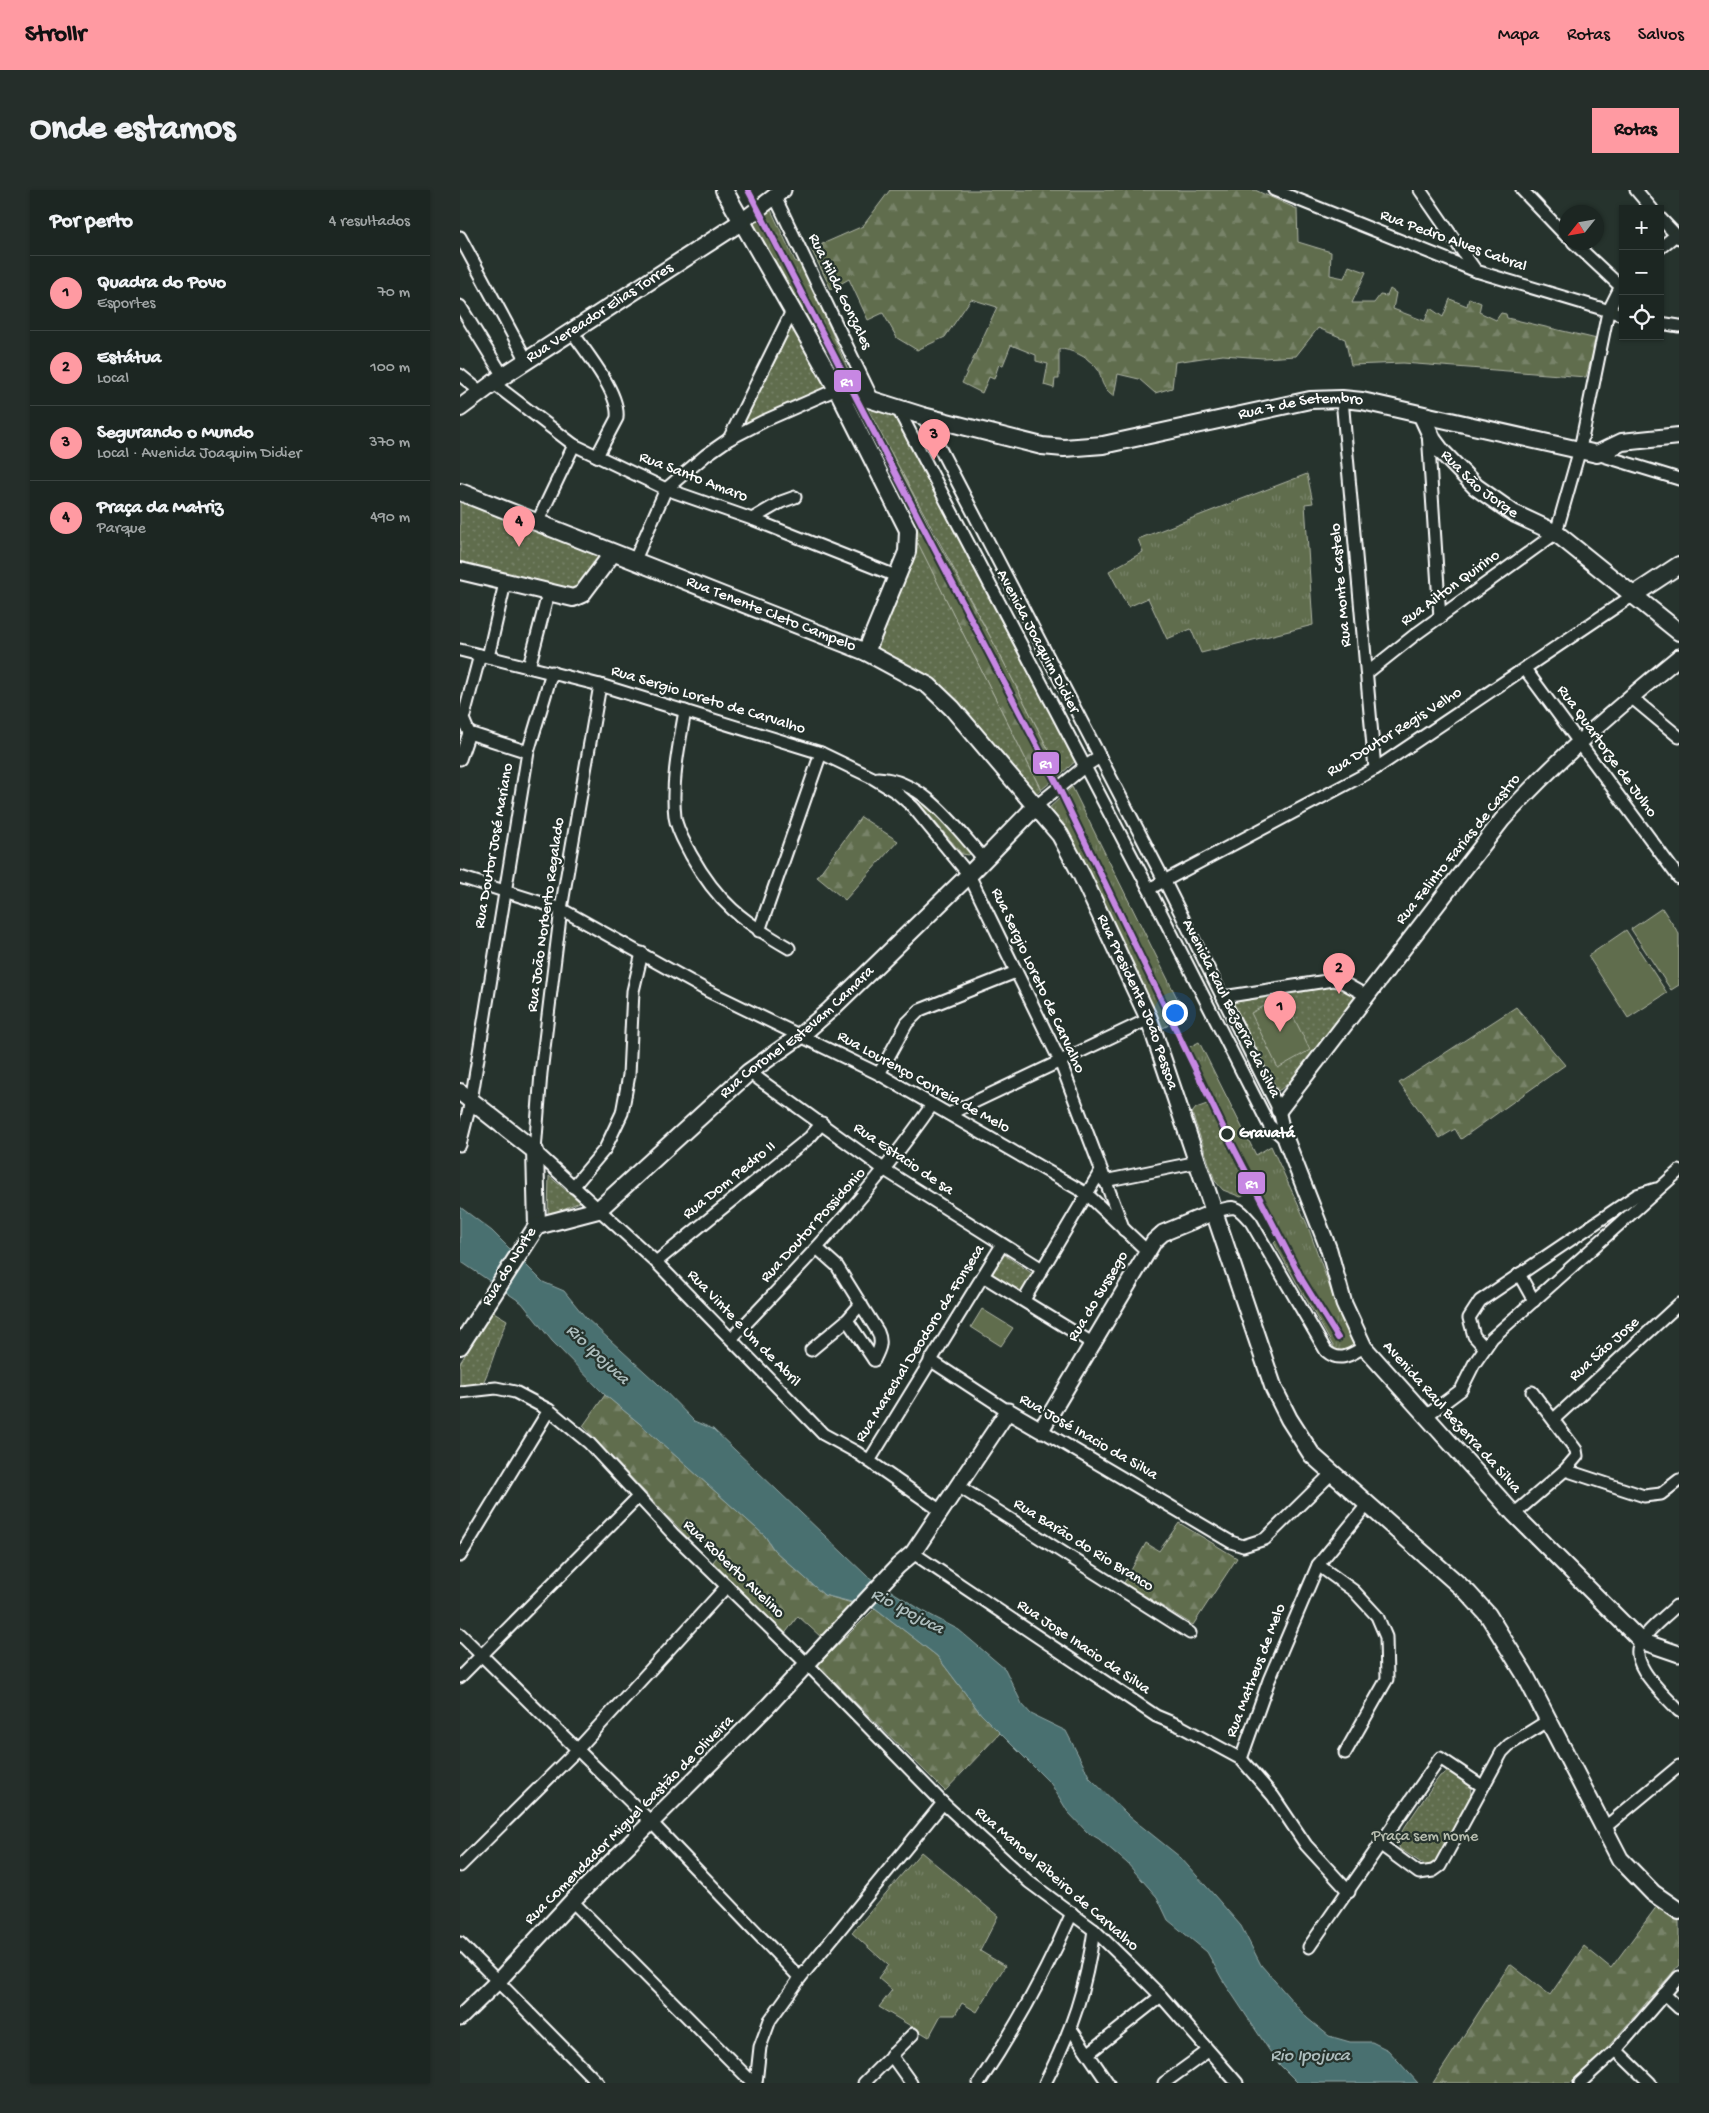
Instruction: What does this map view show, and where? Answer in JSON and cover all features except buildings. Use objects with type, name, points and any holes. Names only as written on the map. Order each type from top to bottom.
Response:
[{"type":"main road","points":[[724,190],[837,389],[908,530],[907,552],[866,652]]},
{"type":"main road","name":"Rua Vereador Elias Torres","points":[[460,408],[492,384],[741,222]]},
{"type":"main road","name":"Rua 7 de Setembro","points":[[837,389],[923,416],[1042,446],[1075,448],[1103,445],[1274,406],[1310,400],[1342,399],[1362,401],[1425,422],[1580,449],[1597,454]]},
{"type":"main road","name":"Rua São Jorge","points":[[1425,422],[1442,452],[1476,487],[1513,513],[1556,533],[1679,632]]},
{"type":"main road","points":[[1597,454],[1622,442],[1679,436]]},
{"type":"main road","name":"Rua Tenente Cleto Campelo","points":[[460,492],[612,554],[866,652],[905,672],[934,692],[952,708],[1036,806]]},
{"type":"main road","points":[[460,571],[505,584],[572,598],[578,597],[612,554]]},
{"type":"main road","points":[[1632,596],[1679,565]]},
{"type":"main road","name":"Rua Coronel Estevam Camara","points":[[538,1226],[598,1210],[748,1072],[800,1036],[969,875],[1036,806]]},
{"type":"main road","name":"Rua Presidente João Pessoa","points":[[1036,806],[1057,829],[1149,1019],[1274,1389],[1289,1420],[1312,1455],[1476,1601],[1503,1638],[1550,1720],[1584,1786],[1603,1829],[1628,1870],[1653,1894],[1679,1911]]},
{"type":"main road","points":[[465,1097],[536,1151]]},
{"type":"main road","name":"Rua do Norte","points":[[460,1346],[538,1226],[536,1151]]},
{"type":"street","name":"Rua Pedro Alves Cabral","points":[[1274,190],[1476,271],[1619,314]]},
{"type":"street","points":[[1420,190],[1476,271]]},
{"type":"street","points":[[1522,190],[1559,229]]},
{"type":"street","points":[[1636,190],[1649,205]]},
{"type":"street","points":[[741,222],[779,194]]},
{"type":"street","name":"Rua Hilda Gonzales","points":[[779,194],[873,400]]},
{"type":"street","points":[[1664,222],[1677,236],[1664,245]]},
{"type":"street","points":[[460,237],[527,361]]},
{"type":"street","points":[[1582,250],[1619,282]]},
{"type":"street","points":[[1556,533],[1580,449],[1608,312],[1619,288]]},
{"type":"street","points":[[460,306],[492,384]]},
{"type":"street","points":[[729,439],[793,309]]},
{"type":"street","points":[[1664,323],[1679,326]]},
{"type":"street","points":[[573,333],[611,392],[618,412],[617,418],[597,456]]},
{"type":"street","name":"Rua Santo Amaro","points":[[460,375],[492,384],[574,446],[666,489],[752,519],[896,576]]},
{"type":"street","points":[[634,562],[666,489],[706,455],[729,439],[837,389]]},
{"type":"street","name":"Rua Monte Castelo","points":[[1342,399],[1375,769]]},
{"type":"street","name":"Avenida Joaquim Didier","points":[[898,409],[1149,889]]},
{"type":"street","name":"Avenida Joaquim Didier","points":[[923,416],[1165,882]]},
{"type":"street","points":[[1425,422],[1440,618]]},
{"type":"street","points":[[537,523],[574,446]]},
{"type":"street","points":[[1597,454],[1679,478]]},
{"type":"street","points":[[752,519],[781,502],[795,497]]},
{"type":"street","points":[[956,522],[972,513]]},
{"type":"street","name":"Rua Ailton Quirino","points":[[1367,673],[1556,533]]},
{"type":"street","points":[[990,587],[1007,579]]},
{"type":"street","points":[[460,759],[469,733],[463,719],[464,699],[484,656],[505,584]]},
{"type":"street","points":[[530,667],[548,594]]},
{"type":"street","name":"Rua Doutor Regis Velho","points":[[1149,889],[1375,769],[1632,596]]},
{"type":"street","name":"Rua Sergio Loreto de Carvalho","points":[[460,650],[600,685],[821,752],[873,778],[896,792],[912,807],[969,875],[1060,1060],[1102,1176],[1124,1230]]},
{"type":"street","name":"Rua Felinto Farias de Castro","points":[[1279,1110],[1502,820],[1536,782],[1679,657]]},
{"type":"street","points":[[1032,666],[1049,658]]},
{"type":"street","name":"Rua Quartorze de Julho","points":[[1525,669],[1679,878]]},
{"type":"street","name":"Rua Doutor José Mariano","points":[[460,1145],[465,1097],[504,892],[528,752],[552,672]]},
{"type":"street","name":"Rua João Norberto Regalado","points":[[536,1151],[541,1073],[561,909],[600,685]]},
{"type":"street","points":[[1631,697],[1679,737]]},
{"type":"street","points":[[685,711],[677,754],[674,804],[677,827],[695,861],[724,904],[759,931],[789,948]]},
{"type":"street","points":[[469,733],[528,752]]},
{"type":"street","points":[[759,931],[821,752]]},
{"type":"street","points":[[1036,806],[1084,767],[1100,758]]},
{"type":"street","name":"Rua Sergio Loreto de Carvalho","points":[[873,778],[901,784],[927,798],[984,859]]},
{"type":"street","name":"Rua Lourenço Correia de Melo","points":[[460,877],[561,909],[708,991],[879,1074],[1086,1194],[1147,1251]]},
{"type":"street","name":"Avenida Raul Bezerra da Silva","points":[[1165,882],[1279,1110],[1286,1140],[1329,1250],[1344,1304],[1364,1347],[1514,1514],[1641,1641],[1679,1654]]},
{"type":"street","name":"Avenida Raul Bezerra da Silva","points":[[1149,889],[1269,1125],[1286,1140]]},
{"type":"street","points":[[573,1187],[605,1149],[622,1113],[629,1075],[633,991],[642,954]]},
{"type":"street","points":[[1193,976],[1209,969]]},
{"type":"street","points":[[879,1074],[907,1023],[920,1010],[1016,972]]},
{"type":"street","points":[[1223,997],[1333,980],[1342,982],[1367,996]]},
{"type":"street","points":[[949,1114],[1149,1019]]},
{"type":"street","points":[[1235,1058],[1249,1050]]},
{"type":"street","name":"Rua Estacio de sa","points":[[748,1072],[822,1123],[885,1170],[1042,1269]]},
{"type":"street","name":"Rua Doutor Possidonio","points":[[731,1339],[818,1249],[885,1170],[932,1105]]},
{"type":"street","points":[[1269,1125],[1279,1110]]},
{"type":"street","name":"Rua Dom Pedro II","points":[[656,1262],[810,1137],[822,1123]]},
{"type":"street","name":"Rua Vinte e Um de Abril","points":[[536,1151],[656,1262],[823,1434],[869,1461],[941,1512]]},
{"type":"street","points":[[1024,1300],[1086,1194],[1102,1176],[1198,1162]]},
{"type":"street","points":[[1426,1416],[1461,1390],[1484,1348],[1679,1171]]},
{"type":"street","points":[[1484,1348],[1474,1336],[1469,1318],[1480,1301],[1637,1194],[1660,1188]]},
{"type":"street","points":[[1214,1212],[1232,1206],[1240,1209],[1251,1222],[1326,1350],[1334,1358],[1342,1359],[1364,1347]]},
{"type":"street","name":"Rua do Sussego","points":[[1042,1430],[1147,1251],[1163,1233],[1214,1212]]},
{"type":"street","name":"Rua Marechal Deodoro da Fonseca","points":[[869,1461],[1002,1245]]},
{"type":"street","points":[[818,1249],[837,1266],[881,1339],[874,1360],[847,1320]]},
{"type":"street","points":[[1519,1274],[1534,1301]]},
{"type":"street","points":[[983,1276],[1092,1343]]},
{"type":"street","points":[[811,1350],[847,1320],[861,1304]]},
{"type":"street","name":"Rua São Jose","points":[[1554,1419],[1679,1304]]},
{"type":"street","name":"Rua José Inacio da Silva","points":[[930,1360],[1008,1411],[1231,1542],[1243,1546],[1265,1540],[1332,1473]]},
{"type":"street","name":"Rua Roberto Avelino","points":[[460,1392],[496,1388],[515,1392],[550,1410],[589,1443],[638,1497],[807,1664]]},
{"type":"street","points":[[1514,1514],[1575,1460],[1576,1450],[1532,1392]]},
{"type":"street","points":[[460,1556],[550,1410]]},
{"type":"street","name":"Rua Comendador Miguel Gastão de Oliveira","points":[[460,2018],[499,1980],[572,1901],[768,1706],[898,1566],[913,1553],[1008,1411]]},
{"type":"street","points":[[1565,1470],[1650,1496],[1661,1494],[1679,1480]]},
{"type":"street","name":"Rua Barão do Rio Branco","points":[[958,1486],[1190,1633]]},
{"type":"street","points":[[460,1677],[638,1497]]},
{"type":"street","name":"Rua Matheus de Melo","points":[[1349,1892],[1306,1845],[1272,1796],[1241,1758],[1269,1680],[1318,1565],[1367,1505]]},
{"type":"street","name":"Rua Jose Inacio da Silva","points":[[913,1553],[1156,1716],[1180,1726],[1241,1758]]},
{"type":"street","points":[[1318,1565],[1354,1591],[1377,1616],[1386,1637],[1387,1680],[1345,1753]]},
{"type":"street","points":[[460,1866],[577,1750],[727,1586]]},
{"type":"street","points":[[1676,1606],[1641,1641],[1637,1658],[1640,1665],[1679,1711]]},
{"type":"street","points":[[460,1634],[652,1823],[800,1978]]},
{"type":"street","name":"Rua Manoel Ribeiro de Carvalho","points":[[807,1664],[943,1803],[1029,1882],[1094,1930],[1161,1996],[1237,2083]]},
{"type":"street","points":[[1381,1845],[1419,1873],[1433,1871],[1440,1866],[1482,1786],[1508,1745],[1550,1720]]},
{"type":"street","points":[[1309,1948],[1440,1758],[1482,1786]]},
{"type":"street","points":[[1603,1829],[1679,1766]]},
{"type":"street","points":[[754,2083],[764,2033],[770,2020],[800,1978],[943,1803]]},
{"type":"street","points":[[572,1901],[754,2083]]},
{"type":"street","points":[[979,2083],[1010,2037],[1035,1992],[1072,1913]]},
{"type":"street","points":[[1045,2083],[1071,2029],[1088,1971],[1094,1930]]},
{"type":"street","points":[[460,1943],[499,1980],[598,2083]]},
{"type":"street","points":[[1580,2083],[1616,2050],[1679,1978]]},
{"type":"street","points":[[1664,1994],[1679,2008]]},
{"type":"street","points":[[1089,2053],[1161,1996]]},
{"type":"street","points":[[1071,2029],[1108,2083]]},
{"type":"street","points":[[864,2083],[912,2034]]},
{"type":"street","points":[[1616,2050],[1650,2083]]},
{"type":"street","points":[[1164,2083],[1208,2051]]},
{"type":"street","points":[[891,2055],[911,2083]]},
{"type":"green space","points":[[890,190],[1255,190],[1297,209],[1298,242],[1331,252],[1330,275],[1344,278],[1349,266],[1366,272],[1352,303],[1374,303],[1380,295],[1387,296],[1390,289],[1396,293],[1393,309],[1425,321],[1430,308],[1443,317],[1450,299],[1467,306],[1469,298],[1481,303],[1479,312],[1496,320],[1501,313],[1506,314],[1507,318],[1597,339],[1586,377],[1403,363],[1351,365],[1345,339],[1318,328],[1296,356],[1263,358],[1223,355],[1175,362],[1172,388],[1155,393],[1139,379],[1118,374],[1114,396],[1103,384],[1095,366],[1078,354],[1069,350],[1059,349],[1059,379],[1055,379],[1054,388],[1044,385],[1048,364],[1036,361],[1036,355],[1011,345],[1003,365],[999,364],[994,379],[989,377],[982,393],[962,383],[997,307],[971,299],[945,337],[917,350],[897,338],[883,313],[868,320],[849,279],[831,289],[811,249],[863,226]]},
{"type":"green space","points":[[771,210],[795,261],[802,264],[850,374],[851,386],[845,387],[749,225]]},
{"type":"green space","points":[[791,321],[829,388],[739,429]]},
{"type":"green space","points":[[865,404],[899,419],[1077,760],[1061,774],[997,649]]},
{"type":"green space","points":[[864,406],[875,420],[930,528],[996,647],[1061,774],[1041,790],[854,416],[857,409]]},
{"type":"green space","points":[[1307,474],[1313,503],[1305,504],[1313,625],[1201,653],[1191,629],[1167,639],[1148,598],[1128,607],[1109,571],[1143,552],[1138,539]]},
{"type":"green space","points":[[460,499],[602,556],[574,591],[460,564]]},
{"type":"green space","points":[[918,543],[1041,790],[1036,794],[932,681],[875,646]]},
{"type":"green space","points":[[1072,787],[1186,1016],[1163,1028],[1064,825],[1049,808]]},
{"type":"green space","points":[[924,798],[971,851],[969,855],[962,854],[920,804],[921,799]]},
{"type":"green space","points":[[861,817],[898,841],[845,900],[817,877]]},
{"type":"green space","points":[[1662,908],[1679,934],[1679,985],[1671,990],[1631,929]]},
{"type":"green space","points":[[1626,930],[1667,993],[1628,1018],[1588,956]]},
{"type":"green space","points":[[1336,985],[1355,992],[1357,998],[1304,1066],[1282,1089],[1275,1092],[1230,1004],[1233,1001]]},
{"type":"green space","points":[[1283,996],[1310,1050],[1278,1068],[1251,1013]]},
{"type":"green space","points":[[1516,1007],[1565,1065],[1461,1139],[1455,1129],[1440,1138],[1399,1083]]},
{"type":"green space","points":[[1199,1042],[1256,1155],[1271,1146],[1307,1224],[1340,1316],[1356,1345],[1350,1350],[1336,1351],[1274,1243],[1279,1238],[1182,1051]]},
{"type":"green space","points":[[1207,1104],[1254,1189],[1241,1197],[1223,1190],[1215,1181],[1192,1113],[1196,1108]]},
{"type":"green space","points":[[549,1176],[580,1202],[548,1215]]},
{"type":"green space","points":[[1002,1253],[1033,1274],[1020,1295],[989,1276]]},
{"type":"green space","points":[[982,1309],[1013,1328],[1001,1346],[971,1327]]},
{"type":"green space","points":[[492,1311],[507,1320],[485,1379],[481,1387],[473,1388],[460,1385],[460,1363]]},
{"type":"green space","points":[[605,1395],[765,1536],[774,1550],[824,1595],[852,1603],[821,1637],[798,1616],[784,1635],[713,1562],[719,1554],[694,1531],[688,1538],[583,1426]]},
{"type":"green space","points":[[1179,1523],[1237,1558],[1193,1625],[1124,1583],[1146,1543],[1159,1551]]},
{"type":"green space","points":[[875,1608],[937,1656],[981,1714],[1001,1732],[945,1791],[818,1665]]},
{"type":"green space","name":"Praça sem nome","points":[[1447,1772],[1459,1775],[1470,1782],[1471,1798],[1441,1854],[1435,1862],[1426,1866],[1400,1849],[1396,1840],[1440,1776]]},
{"type":"green space","points":[[921,1852],[998,1916],[980,1951],[1005,1966],[977,2012],[962,2003],[955,2015],[941,2015],[929,2037],[879,2007],[892,1990],[878,1978],[888,1965],[852,1933]]},
{"type":"green space","points":[[1657,1906],[1679,1921],[1679,1965],[1593,2064],[1571,2083],[1433,2083],[1510,1964],[1550,1995],[1584,1946],[1611,1968]]},
{"type":"water","name":"Rio Ipojuca","points":[[460,1207],[492,1231],[543,1282],[564,1291],[586,1318],[657,1383],[694,1421],[713,1429],[867,1576],[923,1611],[959,1630],[1005,1669],[1022,1704],[1031,1714],[1066,1731],[1090,1778],[1130,1817],[1180,1857],[1241,1926],[1261,1965],[1307,2018],[1329,2036],[1350,2042],[1372,2042],[1388,2050],[1418,2083],[1298,2083],[1277,2062],[1222,1979],[1207,1952],[1168,1920],[1157,1897],[1127,1863],[1099,1839],[1087,1832],[1068,1812],[1051,1784],[981,1714],[937,1656],[875,1608],[824,1595],[774,1550],[765,1536],[605,1395],[552,1341],[522,1303],[460,1261]]},
{"type":"transit line","name":"R1","points":[[748,190],[1058,786],[1226,1133],[1302,1280],[1338,1338]]},
{"type":"place","name":"Segurando o Mundo","points":[[934,460]]},
{"type":"place","name":"Praça da Matriz","points":[[519,547]]},
{"type":"place","name":"Estátua","points":[[1339,994]]},
{"type":"place","name":"Quadra do Povo","points":[[1280,1032]]},
{"type":"place","name":"Gravatá","points":[[1227,1134]]}]
